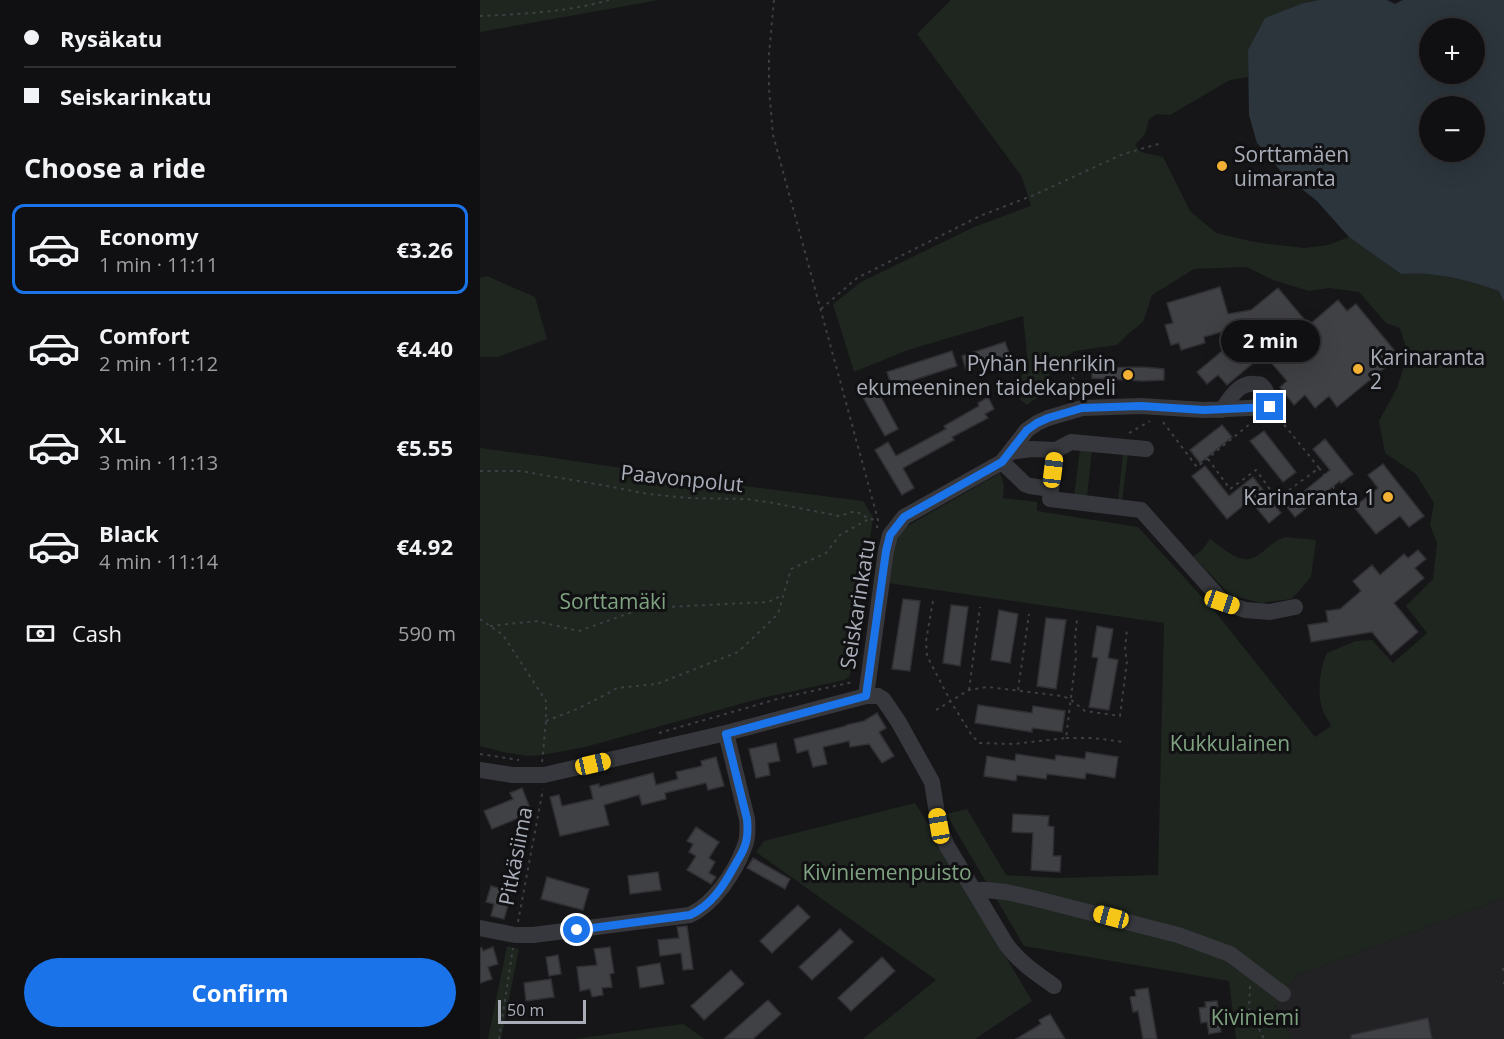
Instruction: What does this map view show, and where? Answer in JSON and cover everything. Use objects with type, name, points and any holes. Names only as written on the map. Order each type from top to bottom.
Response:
[{"type":"street","points":[[1222,410],[1234,393],[1242,386],[1252,383],[1260,384],[1266,390],[1270,407]]},
{"type":"street","name":"Seiskarinkatu","points":[[480,770],[512,775],[544,775],[726,734],[866,696],[890,535],[904,517],[1006,457],[1027,430],[1048,418],[1082,408],[1141,406],[1222,410],[1270,407]]},
{"type":"street","points":[[1051,489],[1025,484],[1006,457],[1028,450],[1056,450],[1071,442],[1146,450]]},
{"type":"street","points":[[1017,474],[1028,450]]},
{"type":"street","points":[[1056,450],[1050,499],[1141,510],[1222,602],[1245,610],[1270,612],[1295,607]]},
{"type":"street","points":[[866,696],[879,696],[883,699],[908,738],[932,782],[939,826],[947,846],[1014,955],[1054,986]]},
{"type":"street","points":[[480,928],[515,935],[533,935],[690,915],[699,911],[710,902],[726,881],[745,847],[748,831],[726,734]]},
{"type":"street","points":[[974,890],[1015,894],[1178,935],[1230,954],[1283,994]]},
{"type":"path","points":[[480,16],[588,6],[609,0]]},
{"type":"path","points":[[774,0],[769,54],[773,135],[878,520],[876,536]]},
{"type":"path","points":[[820,309],[857,278],[980,216],[1034,195],[1123,154],[1162,143]]},
{"type":"path","points":[[1270,407],[1343,500]]},
{"type":"path","points":[[1174,408],[1159,416],[1197,467],[1252,422]]},
{"type":"path","points":[[1129,434],[1149,422]]},
{"type":"path","points":[[1208,459],[1230,489],[1256,470],[1277,499],[1319,468]]},
{"type":"path","name":"Paavonpolut","points":[[480,471],[520,471],[648,494],[687,498],[745,499],[839,516],[856,511],[869,519],[878,520]]},
{"type":"path","points":[[546,721],[577,709],[617,688],[657,684],[738,652],[778,614],[791,569],[826,553],[840,535],[869,519]]},
{"type":"path","points":[[490,626],[536,621],[579,631],[644,608],[768,602],[783,595]]},
{"type":"path","points":[[933,601],[926,641],[927,656],[951,702],[971,734],[980,743],[1014,744],[1066,738],[1093,738],[1124,742]]},
{"type":"path","points":[[969,690],[980,607]]},
{"type":"path","points":[[1018,690],[1029,614]]},
{"type":"path","points":[[480,619],[503,635],[546,701],[542,761],[535,761]]},
{"type":"path","points":[[1066,738],[1076,657],[1077,620]]},
{"type":"path","points":[[936,710],[969,690],[988,687],[1062,696],[1070,699],[1085,711],[1120,716],[1127,660],[1125,650],[1127,628]]},
{"type":"path","points":[[652,735],[781,698],[855,681]]},
{"type":"path","points":[[480,753],[527,761]]},
{"type":"path","name":"Pitkäsiima","points":[[515,935],[544,782]]},
{"type":"path","points":[[499,1039],[515,935]]},
{"type":"path","points":[[1253,971],[1249,1009],[1264,1039]]},
{"type":"shaded area","points":[[1319,0],[1387,0],[1395,4],[1403,0],[1504,0],[1504,302],[1499,291],[1463,280],[1439,275],[1401,274],[1349,237],[1317,201],[1284,175],[1257,143],[1249,115],[1248,50],[1265,18],[1304,3]]},
{"type":"shaded area","points":[[1504,898],[1504,1039],[1291,1039],[1275,1004],[1296,976]]},
{"type":"green space","points":[[480,0],[659,0],[480,32]]},
{"type":"green space","points":[[951,0],[1319,0],[1304,3],[1248,50],[1248,77],[1230,80],[1170,115],[1157,114],[1149,119],[1145,134],[1135,145],[1141,152],[1163,157],[1190,211],[1216,233],[1254,242],[1304,248],[1328,245],[1349,237],[1401,274],[1439,275],[1463,280],[1499,291],[1504,302],[1504,898],[1296,976],[1275,1005],[1291,1039],[1236,1039],[1229,981],[1024,946],[946,814],[967,809],[1006,875],[1059,878],[1158,875],[1164,623],[888,583],[895,541],[904,528],[1000,473],[1004,486],[1003,498],[1037,502],[1037,511],[1138,527],[1213,609],[1315,737],[1331,726],[1322,708],[1320,695],[1321,673],[1327,653],[1356,641],[1372,640],[1393,663],[1427,633],[1406,606],[1433,579],[1437,543],[1430,525],[1434,503],[1416,474],[1385,453],[1379,421],[1397,388],[1408,354],[1400,328],[1386,323],[1359,292],[1329,288],[1309,291],[1276,281],[1246,267],[1194,269],[1152,295],[1143,322],[1117,345],[1075,351],[1051,365],[1046,391],[1027,405],[1012,393],[1028,364],[1023,316],[908,350],[854,372],[833,304],[861,282],[974,227],[1031,206],[1022,177],[917,34]]},
{"type":"green space","points":[[487,276],[535,297],[547,339],[498,357],[480,357],[480,278]]},
{"type":"green space","name":"Sorttamäki","points":[[480,448],[863,501],[873,517],[853,666],[849,677],[762,698],[585,747],[527,756],[480,746]]},
{"type":"green space","points":[[1080,449],[1092,450],[1087,497],[1074,496]]},
{"type":"green space","points":[[1123,453],[1128,453],[1122,501],[1118,500]]},
{"type":"green space","points":[[1285,537],[1316,540],[1311,577],[1292,599],[1261,603],[1230,595],[1193,556],[1201,551],[1210,539],[1238,558],[1251,559]]},
{"type":"green space","name":"Kiviniemenpuisto","points":[[915,803],[1032,1001],[975,1039],[863,1039],[936,980],[756,852],[764,841]]},
{"type":"green space","points":[[507,946],[519,949],[501,1039],[488,1039]]},
{"type":"green space","points":[[683,1024],[705,1039],[574,1039]]},
{"type":"building","points":[[1220,287],[1228,314],[1251,310],[1278,288],[1309,325],[1338,300],[1347,311],[1356,304],[1399,356],[1337,407],[1329,396],[1315,408],[1305,395],[1294,405],[1280,387],[1287,381],[1264,354],[1227,385],[1218,375],[1207,384],[1197,372],[1258,321],[1204,337],[1205,343],[1181,350],[1179,343],[1171,345],[1165,325],[1173,323],[1167,303]]},
{"type":"building","points":[[1005,342],[1010,356],[966,370],[962,356]]},
{"type":"building","points":[[952,351],[957,366],[892,387],[887,372]]},
{"type":"building","name":"Pyhän Henrikin ekumeeninen taidekappeli","points":[[1092,368],[1164,369],[1164,380],[1092,378]]},
{"type":"building","points":[[873,382],[898,429],[885,436],[859,390]]},
{"type":"building","points":[[988,397],[994,409],[985,414],[988,418],[952,437],[954,440],[903,468],[914,488],[902,495],[875,450],[888,442],[896,456],[946,429],[944,426],[979,406],[978,403]]},
{"type":"building","points":[[1222,425],[1232,437],[1200,463],[1190,450]]},
{"type":"building","points":[[1264,431],[1296,472],[1283,482],[1250,441]]},
{"type":"building","points":[[1325,439],[1353,474],[1341,483],[1340,481],[1295,517],[1286,506],[1330,470],[1313,449]]},
{"type":"building","name":"Karinaranta 1","points":[[1383,464],[1424,516],[1409,527],[1400,516],[1376,534],[1354,507],[1378,488],[1368,475]]},
{"type":"building","points":[[1205,466],[1229,496],[1253,477],[1281,513],[1269,523],[1250,500],[1227,519],[1192,476]]},
{"type":"building","points":[[1418,550],[1426,559],[1415,568],[1424,578],[1394,603],[1418,632],[1391,655],[1372,632],[1311,642],[1308,625],[1328,622],[1326,611],[1340,609],[1361,591],[1353,581],[1372,565],[1380,575],[1404,554],[1408,558]]},
{"type":"building","points":[[903,599],[920,601],[910,671],[892,669]]},
{"type":"building","points":[[951,605],[968,607],[960,666],[943,663]]},
{"type":"building","points":[[999,610],[1018,614],[1010,663],[991,660]]},
{"type":"building","points":[[1046,618],[1066,620],[1056,689],[1037,686]]},
{"type":"building","points":[[1097,626],[1113,629],[1108,658],[1118,660],[1109,710],[1089,707],[1098,658],[1092,657]]},
{"type":"building","points":[[978,705],[1032,713],[1033,706],[1065,711],[1062,732],[1032,728],[1032,732],[975,723]]},
{"type":"building","points":[[877,713],[886,728],[879,732],[894,756],[882,763],[869,744],[850,747],[849,741],[823,747],[827,764],[813,767],[808,750],[797,753],[794,739],[864,721]]},
{"type":"building","points":[[776,743],[780,761],[768,763],[770,775],[756,778],[749,749]]},
{"type":"building","points":[[1086,752],[1118,757],[1115,778],[1086,773],[1085,779],[1047,774],[1046,779],[1017,775],[1016,781],[984,776],[987,756],[1015,761],[1016,754],[1055,760],[1056,755],[1085,759]]},
{"type":"building","points":[[716,757],[724,786],[708,790],[706,783],[665,793],[666,799],[642,805],[639,795],[604,805],[609,825],[560,836],[550,797],[559,795],[562,806],[593,799],[590,786],[599,784],[599,787],[653,773],[656,785],[678,779],[676,772],[702,766],[701,761]]},
{"type":"building","points":[[522,788],[530,808],[519,813],[521,817],[492,829],[484,811],[513,799],[510,793]]},
{"type":"building","points":[[1013,814],[1049,816],[1048,826],[1054,827],[1053,856],[1061,856],[1060,872],[1031,870],[1033,833],[1012,832]]},
{"type":"building","points":[[696,827],[719,842],[709,858],[715,862],[709,873],[716,877],[711,884],[687,870],[696,856],[689,852],[693,844],[687,841]]},
{"type":"building","points":[[753,858],[790,879],[785,889],[747,868]]},
{"type":"building","points":[[658,872],[661,890],[630,894],[628,876]]},
{"type":"building","points":[[547,877],[589,889],[583,910],[541,899]]},
{"type":"building","points":[[491,886],[512,892],[504,919],[491,916],[494,904],[486,902]]},
{"type":"building","points":[[798,905],[810,917],[772,953],[760,941]]},
{"type":"building","points":[[687,926],[693,969],[683,970],[681,953],[660,956],[658,940],[679,938],[677,927]]},
{"type":"building","points":[[840,929],[853,942],[812,980],[799,967]]},
{"type":"building","points":[[493,947],[498,964],[488,967],[492,979],[480,983],[480,948],[483,951]]},
{"type":"building","points":[[610,947],[614,973],[610,974],[612,987],[602,988],[603,995],[592,997],[590,989],[580,991],[577,967],[597,965],[594,949]]},
{"type":"building","points":[[558,955],[561,974],[549,976],[546,957]]},
{"type":"building","points":[[882,957],[895,971],[851,1011],[838,998]]},
{"type":"building","points":[[660,963],[664,984],[640,988],[637,967]]},
{"type":"building","points":[[731,970],[744,984],[704,1020],[691,1006]]},
{"type":"building","points":[[551,979],[554,997],[526,1001],[524,983]]},
{"type":"building","points":[[1148,988],[1157,1039],[1143,1039],[1138,1011],[1133,1012],[1130,997],[1136,996],[1135,990]]},
{"type":"building","points":[[768,1000],[781,1014],[753,1039],[724,1039]]},
{"type":"building","points":[[1217,1001],[1221,1032],[1209,1034],[1207,1022],[1201,1023],[1199,1008],[1206,1007],[1205,1002]]},
{"type":"building","points":[[1050,1014],[1065,1039],[1016,1039],[1041,1024],[1039,1020]]},
{"type":"building","points":[[1428,1018],[1432,1039],[1351,1039],[1351,1035]]},
{"type":"place","name":"Sorttamäen uimaranta","points":[[1222,166]]},
{"type":"place","name":"Karinaranta 2","points":[[1358,369]]},
{"type":"place","name":"Pyhän Henrikin ekumeeninen taidekappeli","points":[[1128,375]]},
{"type":"place","name":"Karinaranta 1","points":[[1388,497]]},
{"type":"route","points":[[577,930],[690,915],[710,902],[726,881],[745,847],[748,831],[726,734],[866,696],[886,551],[890,535],[904,517],[1002,462],[1027,430],[1048,418],[1082,408],[1141,406],[1204,410],[1270,407]]},
{"type":"park label","name":"Kukkulainen","points":[[1230,743]]},
{"type":"park label","name":"Kiviniemi","points":[[1255,1017]]}]
